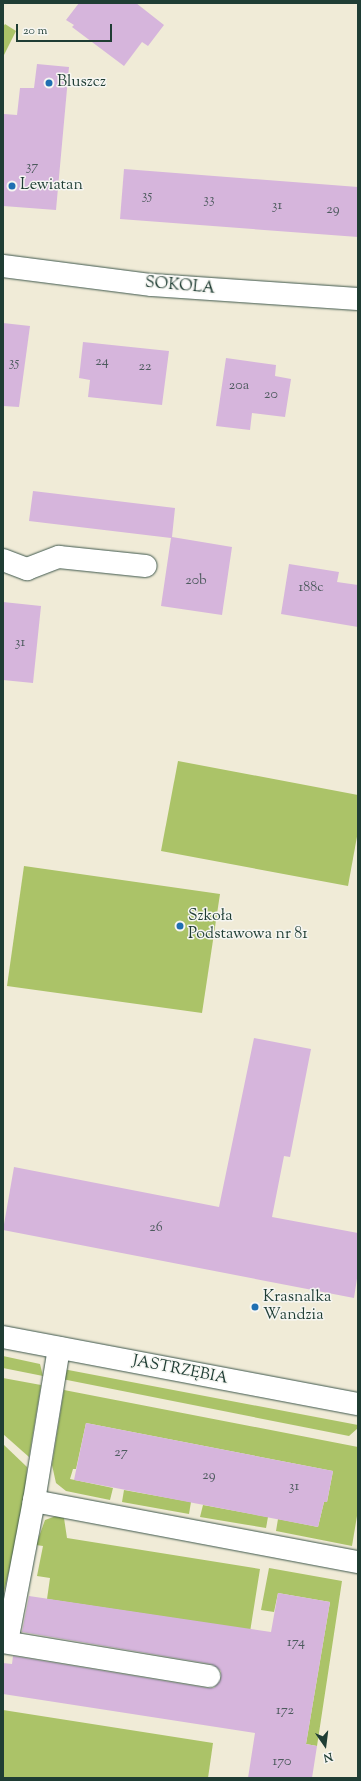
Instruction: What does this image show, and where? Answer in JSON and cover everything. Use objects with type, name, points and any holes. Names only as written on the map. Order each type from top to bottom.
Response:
[{"type":"street","name":"SOKOLA","points":[[3,266],[152,285],[358,299]]},
{"type":"street","points":[[3,560],[27,569],[59,557],[146,566]]},
{"type":"street","name":"JASTRZĘBIA","points":[[3,1337],[358,1404]]},
{"type":"street","points":[[59,1348],[34,1501],[5,1642],[209,1676]]},
{"type":"street","points":[[34,1501],[358,1562]]},
{"type":"green space","points":[[5,24],[16,31],[3,57],[3,27]]},
{"type":"green space","points":[[178,761],[358,795],[358,831],[348,886],[161,851]]},
{"type":"green space","points":[[24,866],[220,894],[202,1013],[7,986]]},
{"type":"green space","points":[[3,1356],[40,1364],[43,1376],[3,1368]]},
{"type":"green space","points":[[63,1369],[358,1425],[358,1428],[349,1436],[62,1379]]},
{"type":"green space","points":[[3,1378],[41,1385],[29,1457],[3,1434]]},
{"type":"green space","points":[[64,1390],[358,1447],[358,1510],[352,1546],[276,1531],[278,1519],[318,1527],[324,1502],[327,1502],[333,1471],[86,1423],[76,1469],[73,1469],[70,1479],[113,1488],[110,1500],[66,1491],[56,1483],[52,1465]]},
{"type":"green space","points":[[3,1444],[27,1467],[25,1504],[3,1596]]},
{"type":"green space","points":[[124,1490],[191,1502],[189,1514],[122,1502]]},
{"type":"green space","points":[[203,1505],[268,1517],[266,1528],[200,1517]]},
{"type":"green space","points":[[56,1516],[64,1518],[67,1538],[260,1569],[243,1676],[218,1669],[225,1626],[47,1599],[50,1578],[37,1576],[43,1546],[36,1545],[45,1520]]},
{"type":"green space","points":[[269,1568],[342,1581],[317,1746],[306,1744],[330,1602],[278,1593],[274,1612],[261,1610]]},
{"type":"green space","points":[[3,1710],[213,1743],[208,1778],[3,1778]]},
{"type":"building","points":[[79,3],[136,3],[164,25],[148,46],[142,42],[124,66],[72,27],[74,25],[66,20]]},
{"type":"building","points":[[37,64],[69,67],[56,210],[3,206],[4,114],[17,115],[20,88],[34,88]]},
{"type":"building","points":[[124,169],[358,187],[358,237],[120,219]]},
{"type":"building","points":[[3,323],[30,326],[19,407],[3,406]]},
{"type":"building","points":[[83,342],[169,351],[162,405],[88,397],[90,380],[79,378]]},
{"type":"building","points":[[226,358],[276,365],[275,376],[291,379],[285,417],[252,413],[250,430],[216,426]]},
{"type":"building","points":[[33,491],[175,508],[172,537],[232,547],[222,615],[161,606],[171,538],[29,521]]},
{"type":"building","points":[[289,564],[339,572],[337,582],[358,585],[358,627],[281,614]]},
{"type":"building","points":[[3,602],[41,606],[33,683],[3,680]]},
{"type":"building","points":[[254,1038],[311,1049],[290,1157],[284,1156],[272,1217],[358,1233],[358,1272],[354,1298],[3,1230],[14,1167],[219,1207]]},
{"type":"building","points":[[86,1423],[333,1471],[327,1502],[324,1502],[318,1527],[74,1480]]},
{"type":"building","points":[[278,1593],[330,1602],[306,1744],[317,1746],[312,1778],[248,1778],[255,1733],[3,1694],[3,1663],[12,1664],[13,1656],[207,1688],[214,1688],[221,1678],[221,1671],[211,1664],[22,1632],[29,1596],[271,1632]]},
{"type":"place","name":"Bluszcz","points":[[49,83]]},
{"type":"place","name":"Lewiatan","points":[[12,186]]},
{"type":"place","name":"Szkoła Podstawowa nr 81","points":[[180,926]]},
{"type":"place","name":"Krasnalka Wandzia","points":[[255,1307]]}]
